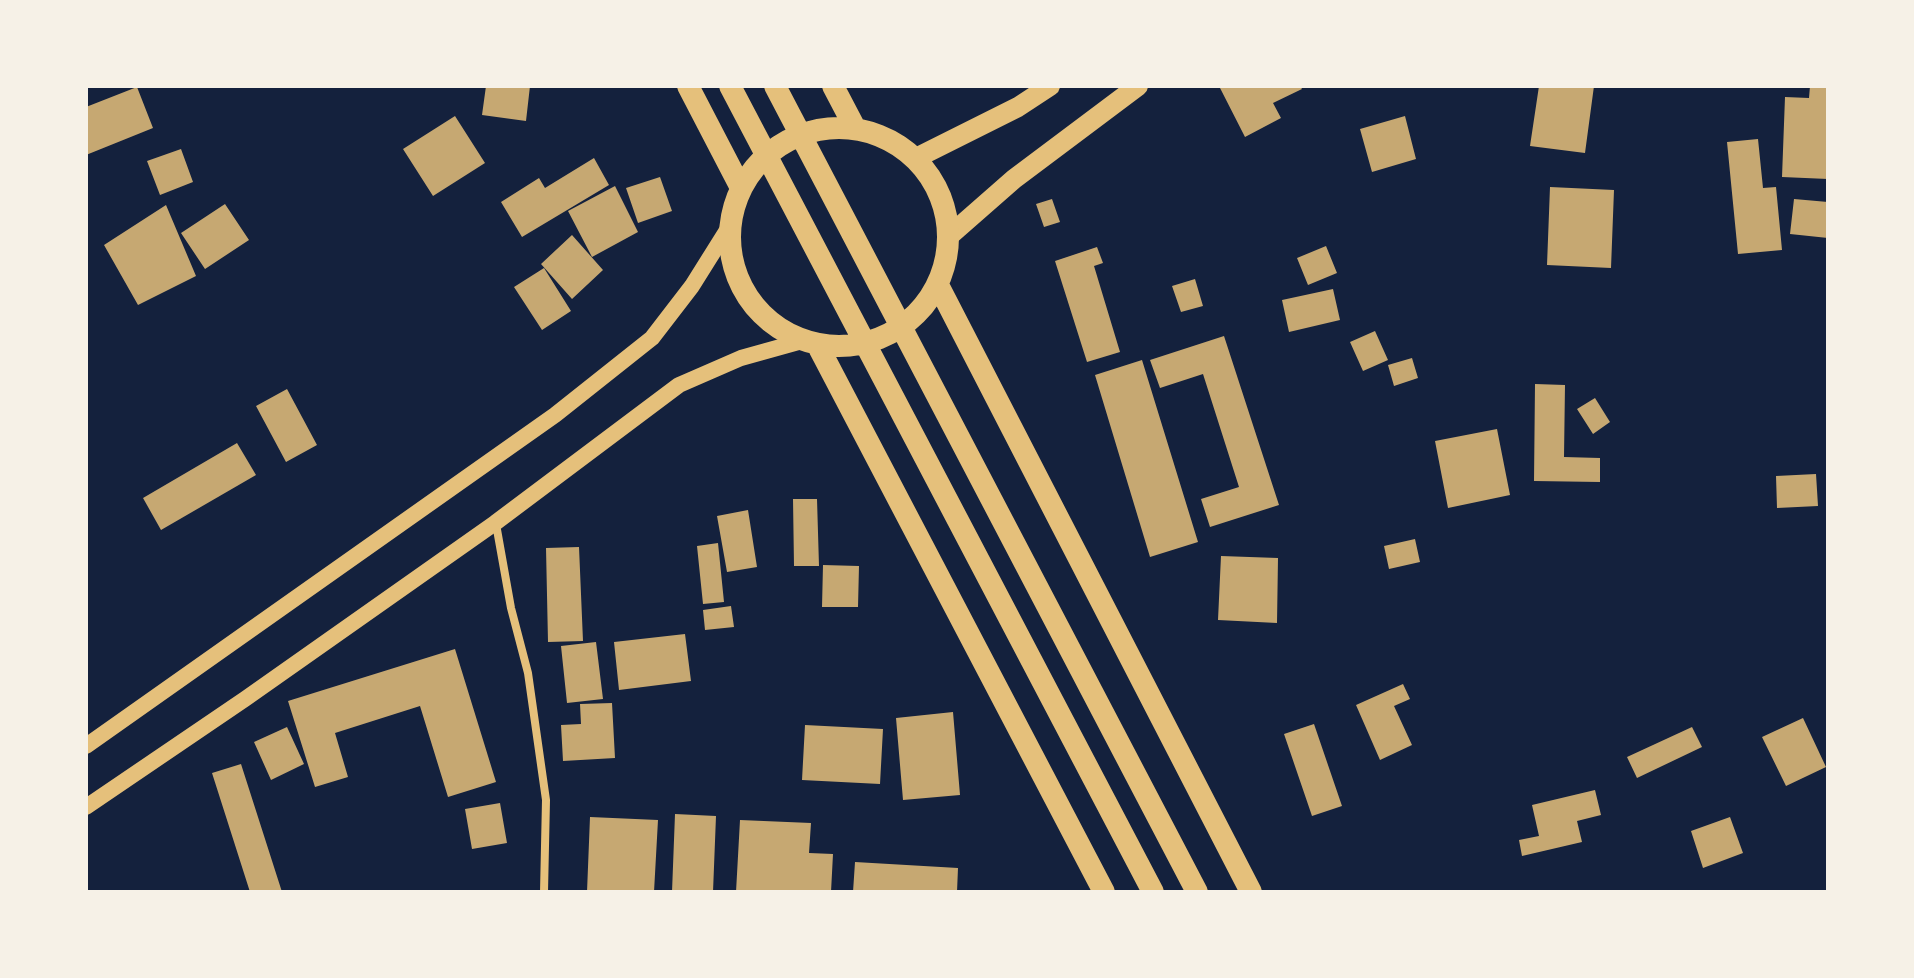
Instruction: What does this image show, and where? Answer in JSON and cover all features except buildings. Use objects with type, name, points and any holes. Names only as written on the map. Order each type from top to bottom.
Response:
[{"type":"highway","points":[[688,86],[741,188]]},
{"type":"highway","points":[[730,86],[1153,892]]},
{"type":"highway","points":[[775,86],[1197,892]]},
{"type":"highway","points":[[833,86],[855,128]]},
{"type":"highway","points":[[820,128],[855,128],[887,138],[916,158],[940,194],[949,236],[946,261],[938,285],[919,313],[893,333],[861,345],[810,344],[761,316],[736,275],[729,227],[741,188],[760,160],[788,140],[820,128]]},
{"type":"highway","points":[[938,285],[1251,892]]},
{"type":"highway","points":[[810,344],[1104,892]]},
{"type":"main road","points":[[916,158],[1018,107],[1050,86]]},
{"type":"main road","points":[[949,236],[1014,179],[1138,86]]},
{"type":"main road","points":[[86,746],[555,415],[652,338],[692,286],[729,227]]},
{"type":"main road","points":[[86,807],[495,523],[679,385],[741,358],[810,344]]},
{"type":"street","points":[[495,523],[511,608],[528,673],[546,800],[544,892]]}]
